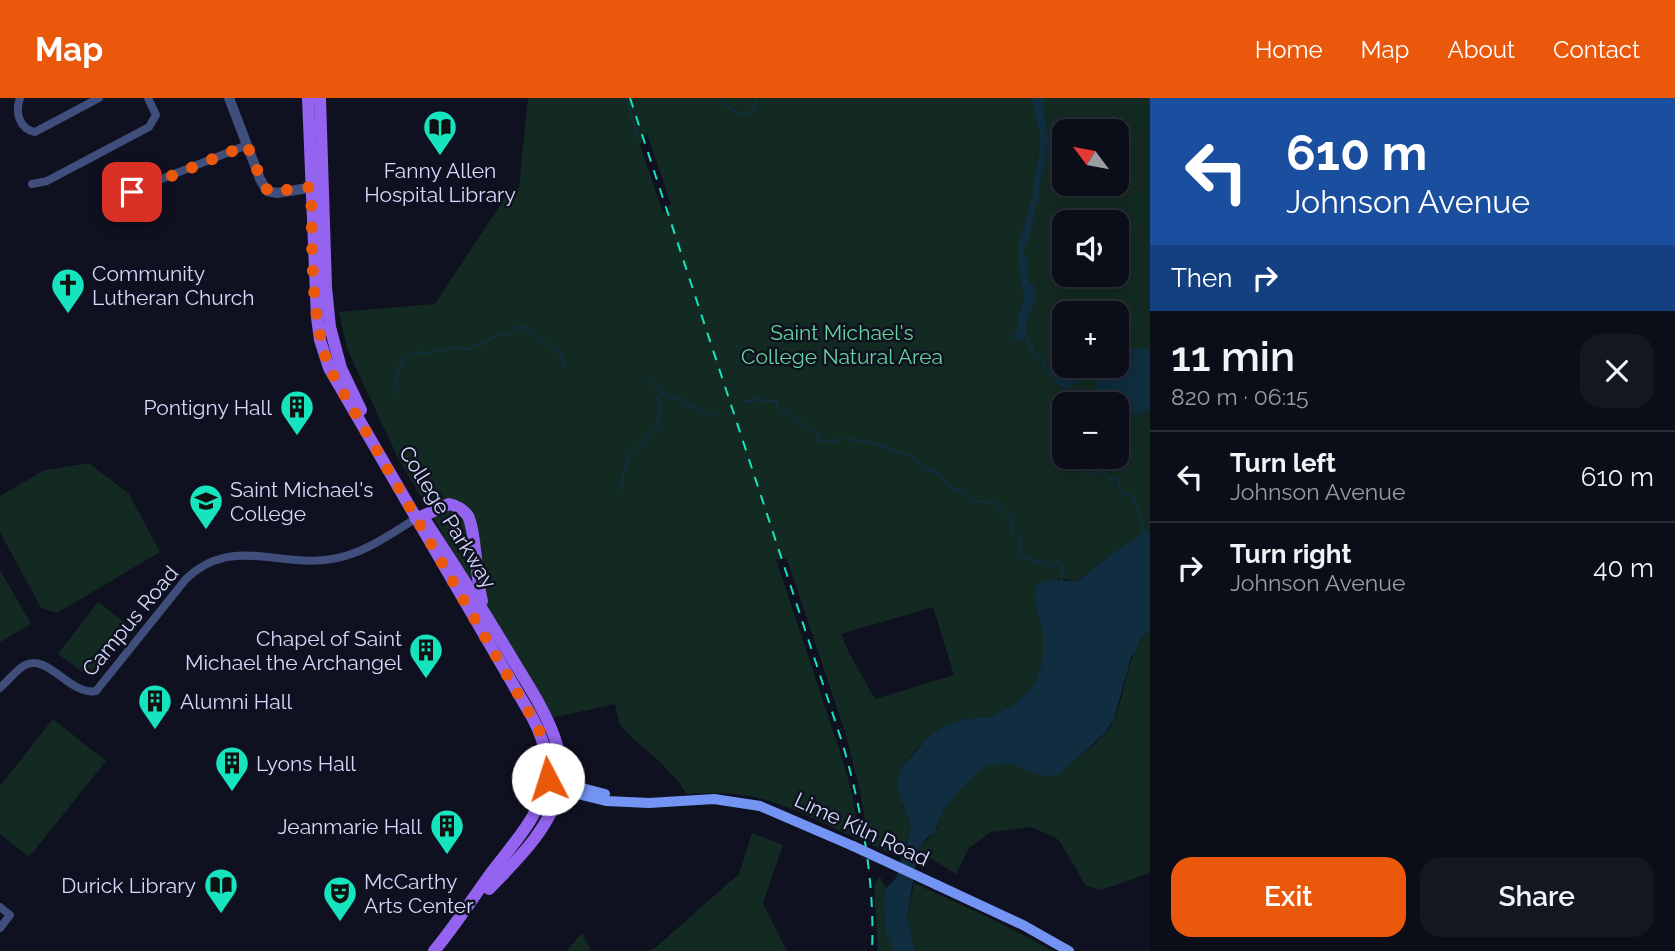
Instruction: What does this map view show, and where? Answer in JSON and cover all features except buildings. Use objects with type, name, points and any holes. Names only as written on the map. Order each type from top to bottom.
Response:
[{"type":"main road","name":"College Parkway","points":[[314,102],[317,318],[326,360],[338,386],[447,563],[539,730],[554,784]]},
{"type":"main road","points":[[419,517],[449,504],[461,509],[469,519],[478,587],[486,615]]},
{"type":"main road","points":[[447,563],[464,560],[474,550]]},
{"type":"main road","name":"College Parkway","points":[[447,563],[486,615],[532,692],[553,734],[559,757],[554,784]]},
{"type":"main road","points":[[434,951],[537,834],[551,813],[554,784]]},
{"type":"main road","name":"Lime Kiln Road","points":[[554,784],[606,801],[649,803],[715,799],[760,806],[1023,925],[1069,951]]},
{"type":"street","points":[[20,98],[17,112],[19,117],[25,128],[35,131],[99,98]]},
{"type":"street","points":[[32,184],[47,181],[149,127],[156,115],[148,98]]},
{"type":"street","points":[[229,98],[263,184],[269,192],[317,187]]},
{"type":"street","points":[[147,185],[247,145]]},
{"type":"street","name":"Campus Road","points":[[0,688],[23,667],[34,663],[46,667],[81,690],[96,691],[186,579],[201,567],[229,556],[245,554],[312,561],[348,556],[419,517]]},
{"type":"street","points":[[0,907],[10,915],[0,928]]},
{"type":"green space","name":"Saint Michael's College Natural Area","points":[[528,98],[1150,98],[1150,529],[1075,582],[1061,578],[1036,586],[1036,610],[1043,633],[1043,659],[1036,683],[1015,704],[990,717],[964,719],[928,737],[901,768],[902,804],[911,828],[901,858],[869,844],[845,732],[787,559],[776,559],[842,758],[860,840],[802,813],[757,798],[727,793],[686,794],[679,782],[660,762],[626,732],[619,723],[615,704],[551,718],[398,458],[347,349],[339,312],[435,304],[504,199],[519,187]],"holes":[[[647,134],[671,204],[663,213],[640,145]],[[933,607],[954,675],[875,699],[841,634]]]},
{"type":"green space","points":[[89,463],[129,494],[160,552],[57,613],[41,608],[0,532],[0,496],[45,470]]},
{"type":"green space","points":[[0,570],[31,624],[0,642]]},
{"type":"green space","points":[[98,602],[127,624],[88,676],[58,654]]},
{"type":"green space","points":[[1150,629],[1150,873],[1101,890],[1086,886],[1059,840],[1032,827],[991,832],[969,848],[956,874],[918,850],[936,831],[942,813],[951,800],[982,768],[999,762],[1010,763],[1049,775],[1060,772],[1096,743],[1115,718],[1136,649]]},
{"type":"green space","points":[[53,719],[106,761],[29,857],[0,834],[0,786]]},
{"type":"green space","points":[[752,833],[783,845],[763,903],[787,951],[647,951],[656,947],[739,874]]},
{"type":"green space","points":[[880,877],[886,888],[883,906],[893,951],[878,951],[874,884]]},
{"type":"green space","points":[[914,883],[1053,951],[915,951],[907,917]]},
{"type":"green space","points":[[582,933],[591,951],[566,951]]},
{"type":"water","points":[[1031,98],[1045,98],[1043,109],[1048,135],[1047,158],[1039,186],[1041,198],[1036,206],[1029,238],[1023,248],[1028,262],[1028,280],[1035,288],[1036,298],[1025,324],[1027,332],[1023,339],[1015,340],[1013,335],[1017,331],[1024,298],[1019,269],[1019,242],[1034,192],[1039,156],[1040,135]]},
{"type":"water","points":[[1145,348],[1150,353],[1150,408],[1139,415],[1129,414],[1129,392],[1096,392],[1098,389],[1094,380],[1081,380],[1065,389],[1053,378],[1129,378],[1129,349]]},
{"type":"water","points":[[1150,529],[1150,629],[1131,658],[1114,719],[1105,733],[1057,775],[1039,775],[1012,764],[986,765],[961,788],[943,811],[935,832],[925,840],[918,851],[907,917],[915,951],[893,951],[887,935],[883,906],[886,888],[896,878],[911,828],[897,789],[901,768],[928,737],[945,726],[964,719],[990,717],[1015,704],[1036,683],[1043,659],[1043,633],[1036,610],[1035,586],[1051,579],[1076,582],[1121,547]]},
{"type":"waterway","points":[[626,98],[639,139]]},
{"type":"waterway","points":[[721,98],[731,110],[743,115],[752,111],[758,98]]},
{"type":"waterway","points":[[399,395],[397,374],[406,356],[421,351],[426,354],[451,348],[471,349],[477,344],[485,344],[492,337],[513,333],[517,327],[524,327],[552,348],[558,349],[564,367]]},
{"type":"waterway","points":[[1023,339],[1028,339],[1027,343],[1032,346],[1032,352],[1045,360],[1043,367],[1048,371]]},
{"type":"waterway","points":[[649,380],[669,398],[673,395],[676,399],[681,398],[683,406],[692,405],[707,414],[715,413]]},
{"type":"waterway","points":[[619,491],[628,458],[658,426],[660,403],[657,400],[665,393]]},
{"type":"waterway","points":[[745,401],[754,401],[757,398],[777,401],[780,409],[815,432],[818,440],[831,442],[839,439]]},
{"type":"waterway","points":[[846,439],[873,443],[910,456],[928,470],[940,474],[947,485],[965,491],[973,501],[994,502],[1012,519],[1012,532],[1020,539],[1020,555],[1035,562],[1042,561],[1049,566],[1058,561],[1062,566],[1062,580]]},
{"type":"waterway","points":[[1080,469],[1088,476],[1104,470],[1109,479],[1118,479],[1121,493],[1133,496],[1145,533]]},
{"type":"railway","points":[[630,98],[843,745],[866,847],[872,951]]},
{"type":"place","name":"Fanny Allen Hospital Library","points":[[440,157]]},
{"type":"place","name":"Community Lutheran Church","points":[[68,315]]},
{"type":"place","name":"Pontigny Hall","points":[[297,437]]},
{"type":"place","name":"Saint Michael's College","points":[[206,531]]},
{"type":"place","name":"Chapel of Saint Michael the Archangel","points":[[426,680]]},
{"type":"place","name":"Alumni Hall","points":[[155,731]]},
{"type":"place","name":"Lyons Hall","points":[[232,793]]},
{"type":"place","name":"Jeanmarie Hall","points":[[447,856]]},
{"type":"place","name":"Durick Library","points":[[221,915]]},
{"type":"place","name":"McCarthy Arts Center","points":[[340,923]]},
{"type":"route","points":[[132,192],[247,145],[269,192],[311,187],[317,318],[320,340],[329,368],[539,730],[547,757],[548,779]]}]
